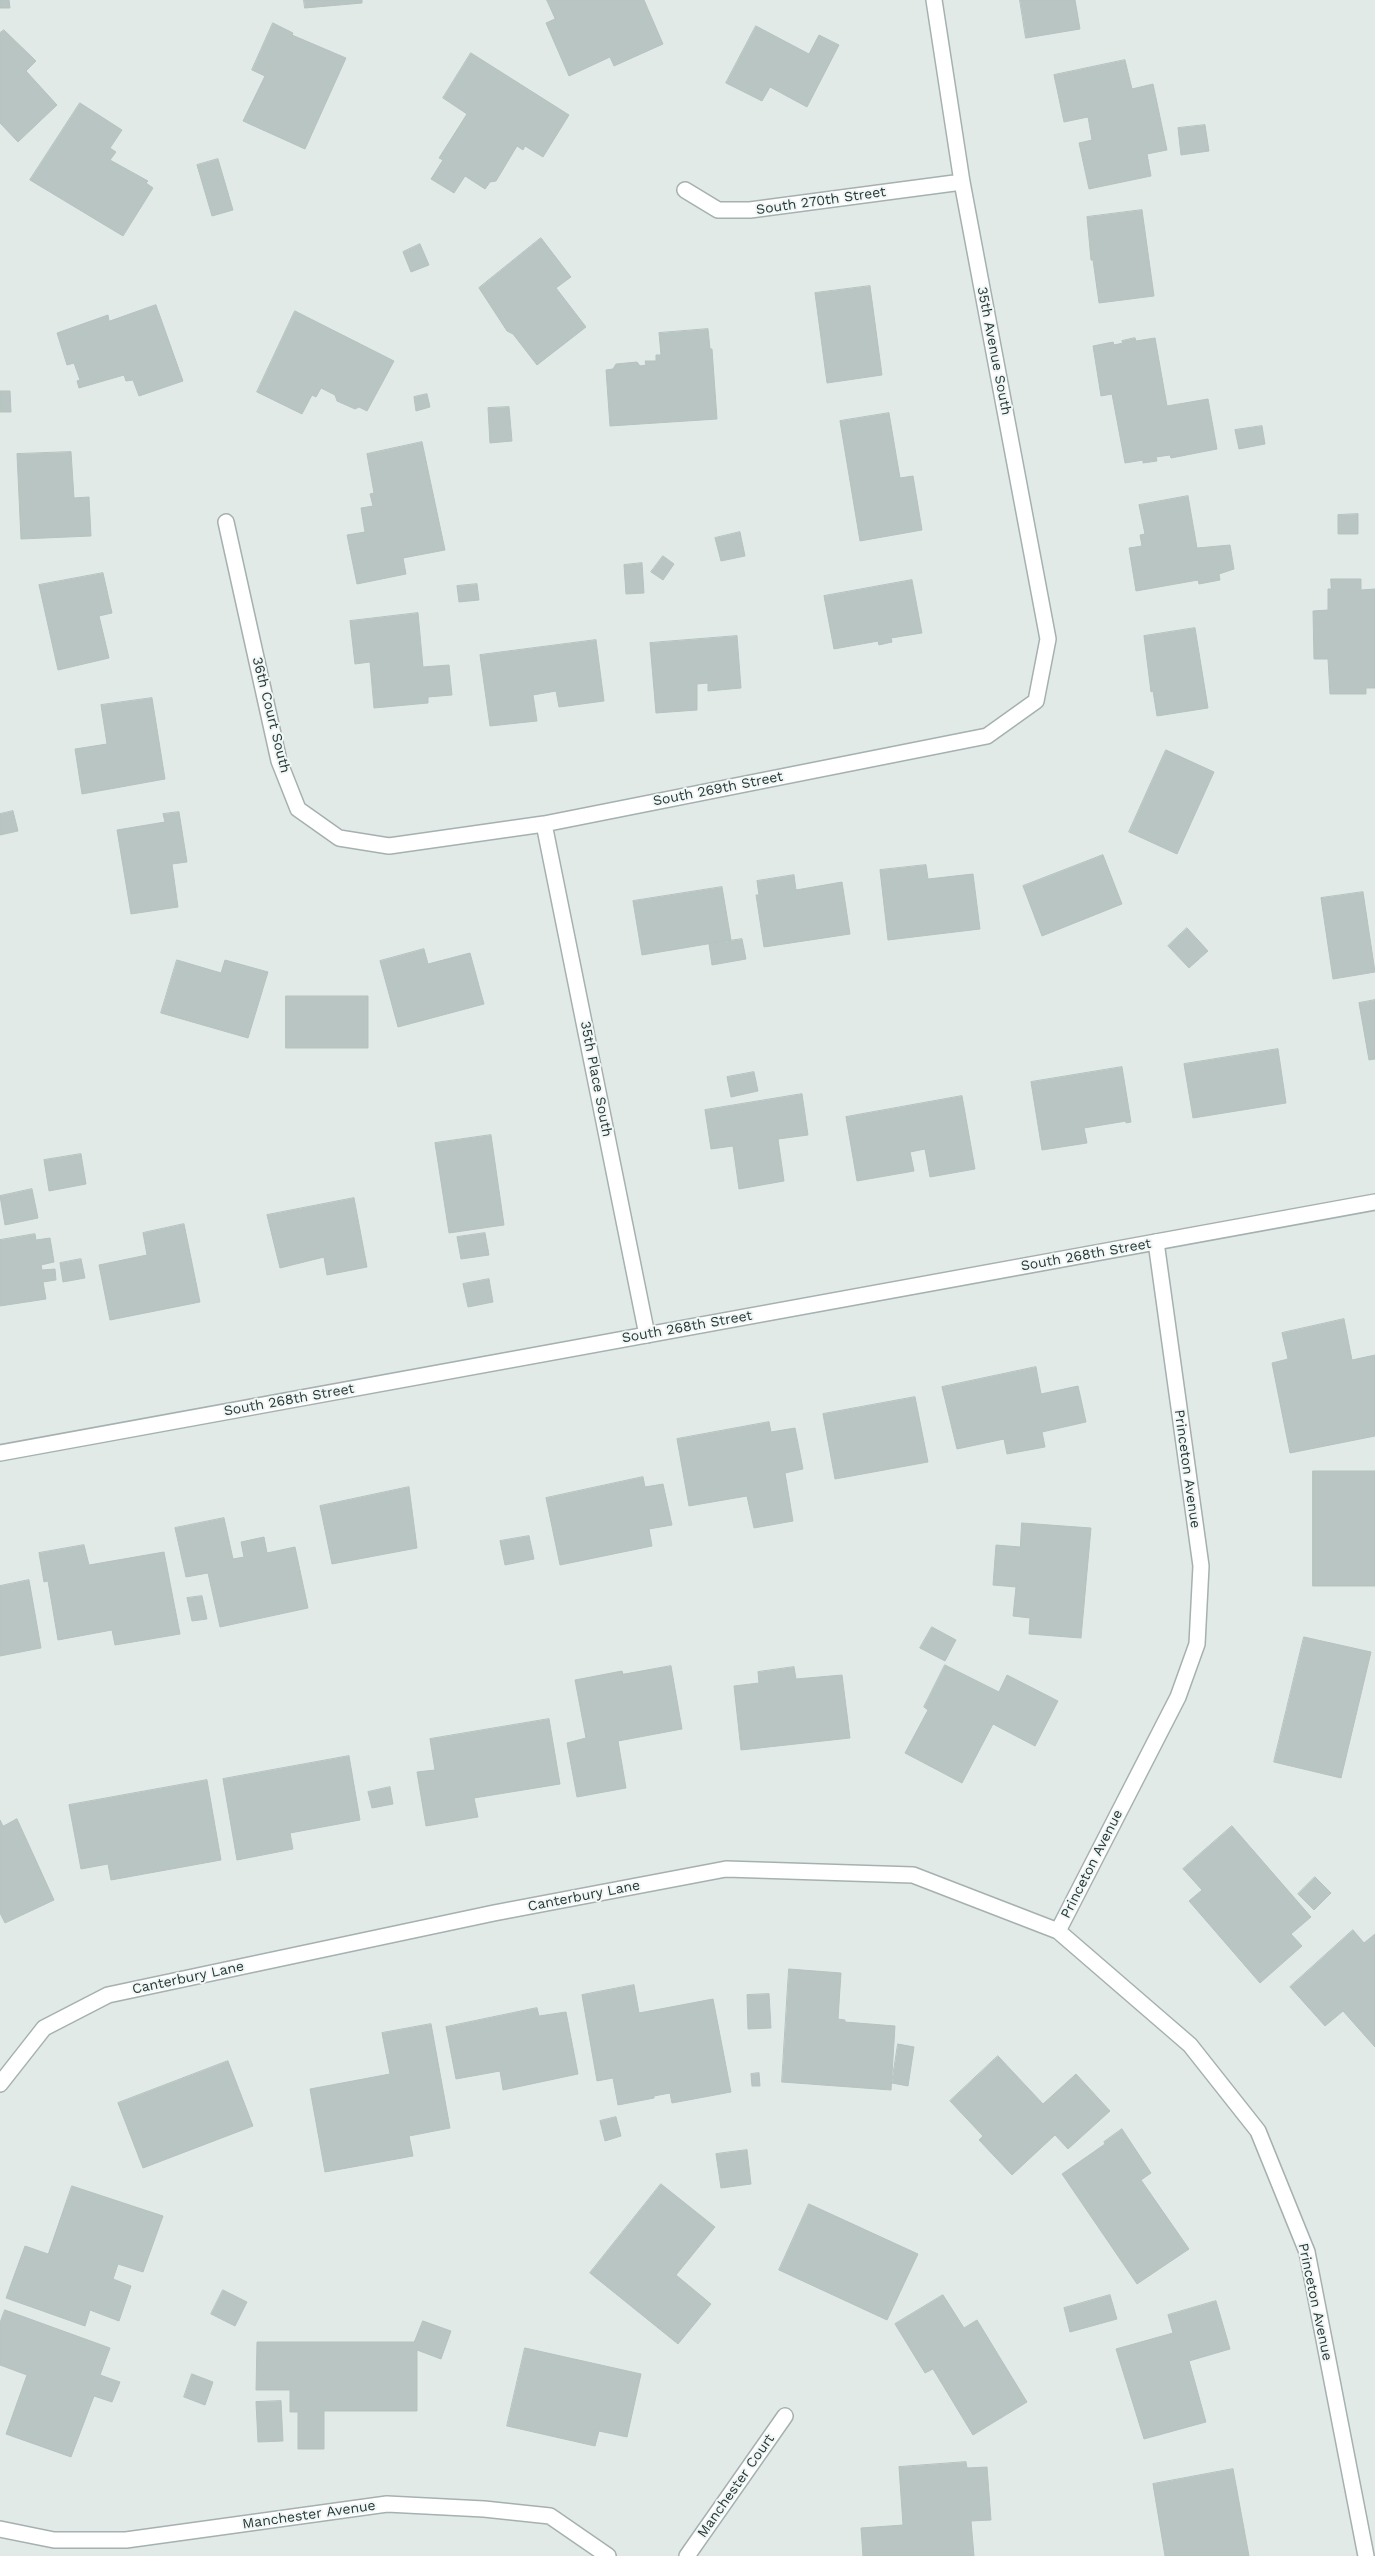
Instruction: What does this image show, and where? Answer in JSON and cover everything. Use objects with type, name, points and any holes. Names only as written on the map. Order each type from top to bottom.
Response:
[{"type":"street","name":"35th Avenue South","points":[[934,0],[962,182],[1048,639],[1036,701]]},
{"type":"street","name":"South 270th Street","points":[[685,190],[718,210],[750,210],[962,182]]},
{"type":"street","name":"36th Court South","points":[[226,522],[279,761],[298,808],[338,838],[389,846]]},
{"type":"street","name":"South 269th Street","points":[[389,846],[544,824],[987,736],[1036,701]]},
{"type":"street","name":"35th Place South","points":[[544,824],[647,1335]]},
{"type":"street","name":"South 268th Street","points":[[0,1453],[1375,1202]]},
{"type":"street","name":"Princeton Avenue","points":[[1156,1242],[1201,1566],[1197,1644],[1178,1697],[1058,1931],[1190,2045],[1258,2131],[1306,2252],[1366,2556]]},
{"type":"street","name":"Canterbury Lane","points":[[0,2084],[44,2028],[108,1994],[494,1913],[726,1869],[913,1875],[1058,1931]]},
{"type":"street","name":"Manchester Court","points":[[687,2556],[785,2416]]},
{"type":"street","name":"Manchester Avenue","points":[[0,2529],[54,2540],[126,2540],[387,2504],[484,2509],[550,2516],[608,2556]]},
{"type":"building","points":[[0,0],[9,0],[10,8],[0,8]]},
{"type":"building","points":[[304,0],[362,0],[362,3],[305,8]]},
{"type":"building","points":[[547,0],[644,0],[663,44],[614,66],[610,57],[569,76],[546,23],[555,19]]},
{"type":"building","points":[[1020,0],[1075,0],[1080,29],[1026,38]]},
{"type":"building","points":[[273,23],[293,33],[292,35],[346,58],[305,149],[243,121],[265,76],[252,70]]},
{"type":"building","points":[[756,26],[809,54],[819,35],[839,45],[807,107],[770,87],[762,101],[726,83]]},
{"type":"building","points":[[4,30],[36,61],[26,71],[57,105],[18,142],[0,123],[0,33]]},
{"type":"building","points":[[471,53],[569,115],[543,157],[525,146],[523,150],[517,146],[496,181],[490,182],[485,189],[465,176],[454,193],[431,179],[443,160],[439,158],[467,114],[443,98]]},
{"type":"building","points":[[1125,60],[1132,89],[1153,84],[1167,150],[1147,154],[1151,176],[1089,189],[1079,143],[1092,140],[1088,117],[1064,122],[1054,75]]},
{"type":"building","points":[[80,103],[122,130],[110,148],[116,152],[110,160],[148,181],[146,183],[153,188],[123,236],[30,180]]},
{"type":"building","points":[[1205,125],[1209,151],[1181,155],[1178,128]]},
{"type":"building","points":[[218,159],[233,210],[212,216],[197,165]]},
{"type":"building","points":[[1142,210],[1154,296],[1099,303],[1093,260],[1091,260],[1087,217]]},
{"type":"building","points":[[541,238],[571,277],[556,288],[586,327],[537,365],[513,334],[507,331],[479,288]]},
{"type":"building","points":[[420,244],[429,265],[411,272],[403,252]]},
{"type":"building","points":[[870,286],[882,375],[827,383],[815,293]]},
{"type":"building","points":[[156,305],[183,381],[139,396],[133,380],[126,381],[124,375],[79,388],[77,381],[80,380],[74,363],[67,365],[57,333],[108,315],[109,321]]},
{"type":"building","points":[[295,311],[394,361],[367,411],[359,407],[355,409],[337,401],[335,395],[321,388],[316,397],[312,395],[302,414],[257,392]]},
{"type":"building","points":[[708,329],[710,349],[712,349],[717,419],[610,426],[606,370],[613,369],[616,364],[637,362],[640,366],[646,365],[645,361],[656,361],[656,355],[661,355],[659,333]]},
{"type":"building","points":[[1135,338],[1136,341],[1155,338],[1167,406],[1208,399],[1217,449],[1171,458],[1170,455],[1156,457],[1157,461],[1143,463],[1143,460],[1125,463],[1112,394],[1101,396],[1093,346],[1113,342],[1114,345]]},
{"type":"building","points":[[0,391],[10,391],[11,412],[0,412]]},
{"type":"building","points":[[427,394],[430,407],[416,411],[414,397]]},
{"type":"building","points":[[509,407],[512,441],[490,443],[488,408]]},
{"type":"building","points":[[889,413],[900,478],[913,476],[922,530],[860,541],[840,421]]},
{"type":"building","points":[[1262,426],[1265,444],[1239,449],[1235,430]]},
{"type":"building","points":[[422,442],[445,550],[403,558],[406,574],[357,584],[347,535],[365,532],[361,508],[373,506],[370,494],[374,493],[367,454]]},
{"type":"building","points":[[71,452],[74,498],[89,497],[91,536],[21,539],[17,454]]},
{"type":"building","points":[[1188,496],[1197,548],[1230,545],[1234,569],[1219,574],[1220,580],[1199,584],[1198,580],[1136,591],[1129,548],[1142,546],[1140,535],[1145,534],[1139,505]]},
{"type":"building","points":[[1358,514],[1358,534],[1338,534],[1338,515]]},
{"type":"building","points":[[740,532],[745,556],[721,561],[715,538]]},
{"type":"building","points":[[663,556],[674,564],[663,580],[651,572]]},
{"type":"building","points":[[642,563],[644,593],[626,594],[624,565]]},
{"type":"building","points":[[103,573],[112,613],[99,616],[109,658],[58,670],[39,585]]},
{"type":"building","points":[[1331,579],[1361,579],[1361,590],[1375,589],[1375,688],[1366,688],[1366,694],[1330,694],[1328,659],[1314,659],[1313,611],[1328,610],[1328,589],[1331,589]]},
{"type":"building","points":[[912,580],[922,633],[891,638],[892,642],[879,645],[878,641],[834,649],[824,596]]},
{"type":"building","points":[[477,584],[479,600],[459,602],[457,586]]},
{"type":"building","points":[[418,613],[423,667],[449,665],[452,695],[428,697],[428,703],[374,708],[370,662],[355,664],[350,621]]},
{"type":"building","points":[[1195,628],[1208,708],[1157,716],[1153,691],[1151,692],[1144,636]]},
{"type":"building","points":[[737,636],[741,688],[708,691],[708,683],[697,684],[697,710],[656,713],[650,643]]},
{"type":"building","points":[[596,640],[604,701],[559,707],[556,691],[533,695],[537,721],[490,726],[480,655]]},
{"type":"building","points":[[152,698],[165,779],[82,794],[75,749],[107,744],[101,705]]},
{"type":"building","points":[[1166,750],[1214,772],[1177,854],[1129,832]]},
{"type":"building","points":[[13,811],[18,831],[0,835],[0,814]]},
{"type":"building","points":[[179,812],[187,862],[172,864],[178,907],[131,914],[117,830],[165,822],[163,814]]},
{"type":"building","points":[[1103,855],[1122,904],[1042,936],[1023,886]]},
{"type":"building","points":[[926,865],[928,879],[973,874],[980,929],[888,940],[880,870]]},
{"type":"building","points":[[794,875],[796,890],[842,882],[850,934],[764,947],[756,895],[759,895],[757,881]]},
{"type":"building","points":[[722,887],[731,940],[642,955],[633,901]]},
{"type":"building","points":[[1363,892],[1375,972],[1333,979],[1321,898]]},
{"type":"building","points":[[1187,928],[1208,951],[1189,968],[1168,946]]},
{"type":"building","points":[[742,939],[746,959],[712,965],[709,944]]},
{"type":"building","points":[[424,949],[428,964],[470,953],[484,1004],[398,1027],[380,961]]},
{"type":"building","points":[[177,960],[221,973],[225,960],[268,972],[248,1038],[161,1013]]},
{"type":"building","points":[[286,996],[368,996],[368,1048],[286,1048]]},
{"type":"building","points":[[1375,1000],[1375,1059],[1369,1060],[1359,1003]]},
{"type":"building","points":[[1278,1049],[1286,1103],[1193,1118],[1184,1064]]},
{"type":"building","points":[[1122,1067],[1131,1122],[1126,1123],[1126,1121],[1084,1128],[1087,1143],[1042,1150],[1031,1082]]},
{"type":"building","points":[[754,1072],[758,1091],[731,1097],[727,1077]]},
{"type":"building","points":[[802,1094],[808,1135],[778,1139],[784,1181],[739,1189],[733,1146],[711,1149],[705,1110]]},
{"type":"building","points":[[962,1096],[975,1169],[930,1177],[925,1149],[910,1152],[914,1171],[857,1181],[846,1117]]},
{"type":"building","points":[[491,1135],[504,1225],[449,1233],[435,1143]]},
{"type":"building","points":[[81,1154],[86,1184],[49,1191],[44,1160]]},
{"type":"building","points":[[32,1189],[38,1218],[5,1225],[0,1196]]},
{"type":"building","points":[[354,1198],[367,1267],[327,1275],[324,1257],[280,1268],[267,1215]]},
{"type":"building","points":[[184,1224],[200,1302],[110,1320],[99,1265],[147,1255],[143,1233]]},
{"type":"building","points":[[485,1233],[489,1255],[461,1259],[457,1237]]},
{"type":"building","points":[[35,1234],[36,1240],[50,1238],[54,1262],[41,1265],[42,1270],[55,1269],[56,1280],[43,1282],[46,1299],[0,1306],[0,1240]]},
{"type":"building","points":[[81,1259],[85,1278],[63,1282],[60,1263]]},
{"type":"building","points":[[489,1279],[493,1302],[468,1307],[463,1284]]},
{"type":"building","points":[[1344,1319],[1352,1360],[1375,1355],[1375,1436],[1290,1453],[1272,1363],[1288,1359],[1282,1333]]},
{"type":"building","points":[[1036,1367],[1041,1394],[1078,1386],[1086,1422],[1042,1432],[1045,1447],[1007,1454],[1004,1439],[957,1449],[942,1387]]},
{"type":"building","points":[[915,1397],[928,1462],[835,1479],[823,1414]]},
{"type":"building","points":[[769,1422],[771,1432],[795,1428],[803,1469],[785,1473],[793,1521],[754,1528],[747,1496],[689,1506],[677,1439]]},
{"type":"building","points":[[1313,1471],[1375,1471],[1375,1586],[1313,1586]]},
{"type":"building","points":[[643,1477],[645,1487],[663,1484],[672,1525],[649,1529],[652,1546],[560,1565],[546,1498]]},
{"type":"building","points":[[409,1487],[417,1548],[332,1564],[320,1506]]},
{"type":"building","points":[[224,1518],[233,1559],[244,1557],[241,1542],[264,1537],[267,1553],[295,1547],[308,1608],[220,1627],[208,1573],[186,1577],[175,1528]]},
{"type":"building","points":[[1022,1523],[1091,1528],[1081,1638],[1029,1634],[1030,1618],[1013,1616],[1016,1587],[993,1585],[996,1545],[1020,1547]]},
{"type":"building","points":[[529,1536],[534,1559],[505,1565],[500,1541]]},
{"type":"building","points":[[84,1545],[89,1565],[164,1552],[180,1634],[115,1645],[112,1630],[58,1640],[48,1581],[44,1582],[39,1553]]},
{"type":"building","points":[[29,1580],[41,1648],[0,1656],[0,1586]]},
{"type":"building","points":[[202,1596],[207,1619],[192,1621],[187,1598]]},
{"type":"building","points":[[932,1627],[956,1640],[945,1661],[920,1648]]},
{"type":"building","points":[[1304,1637],[1371,1652],[1341,1778],[1274,1762]]},
{"type":"building","points":[[945,1665],[999,1692],[1007,1675],[1058,1701],[1035,1746],[993,1724],[962,1783],[905,1753],[928,1710],[924,1707]]},
{"type":"building","points":[[671,1666],[682,1729],[618,1741],[626,1788],[577,1797],[567,1743],[586,1738],[575,1680],[622,1671],[623,1674]]},
{"type":"building","points":[[794,1667],[796,1679],[842,1675],[850,1738],[741,1750],[734,1686],[759,1683],[758,1672]]},
{"type":"building","points":[[549,1719],[560,1784],[474,1798],[478,1817],[426,1826],[417,1772],[435,1770],[430,1739]]},
{"type":"building","points":[[349,1756],[360,1820],[290,1833],[293,1849],[237,1860],[223,1779]]},
{"type":"building","points":[[207,1780],[221,1860],[111,1880],[108,1864],[81,1869],[69,1805]]},
{"type":"building","points":[[390,1787],[393,1804],[372,1808],[368,1792]]},
{"type":"building","points":[[17,1819],[54,1900],[5,1923],[0,1913],[0,1820],[3,1826]]},
{"type":"building","points":[[1232,1826],[1311,1917],[1291,1934],[1302,1946],[1260,1983],[1189,1901],[1202,1890],[1183,1869]]},
{"type":"building","points":[[1315,1877],[1331,1893],[1314,1910],[1298,1894]]},
{"type":"building","points":[[1353,1930],[1364,1943],[1375,1934],[1375,2047],[1343,2011],[1325,2026],[1290,1987]]},
{"type":"building","points":[[789,1969],[841,1973],[838,2019],[845,2020],[845,2022],[895,2026],[891,2090],[782,2082]]},
{"type":"building","points":[[634,1985],[639,2013],[713,1999],[731,2092],[672,2103],[670,2093],[618,2105],[613,2078],[597,2081],[582,1995]]},
{"type":"building","points":[[769,1994],[771,2028],[748,2029],[747,1995]]},
{"type":"building","points":[[537,2008],[539,2016],[566,2012],[578,2074],[503,2090],[500,2071],[456,2079],[446,2027]]},
{"type":"building","points":[[431,2024],[450,2128],[409,2136],[413,2156],[325,2172],[310,2089],[390,2074],[382,2033]]},
{"type":"building","points":[[898,2044],[914,2047],[908,2086],[892,2083]]},
{"type":"building","points":[[998,2056],[1043,2104],[1076,2074],[1110,2111],[1068,2149],[1055,2135],[1012,2175],[979,2140],[983,2136],[950,2101]]},
{"type":"building","points":[[228,2061],[253,2126],[143,2168],[118,2103]]},
{"type":"building","points":[[759,2073],[760,2086],[752,2086],[751,2074]]},
{"type":"building","points":[[616,2117],[621,2136],[605,2141],[600,2121]]},
{"type":"building","points":[[1122,2129],[1151,2173],[1141,2180],[1189,2249],[1137,2284],[1062,2174],[1105,2144],[1104,2142]]},
{"type":"building","points":[[747,2150],[751,2184],[721,2188],[716,2154]]},
{"type":"building","points":[[661,2184],[715,2227],[676,2275],[711,2304],[678,2344],[590,2273]]},
{"type":"building","points":[[72,2186],[163,2216],[143,2272],[118,2264],[113,2279],[131,2286],[119,2321],[90,2310],[85,2326],[6,2298],[25,2246],[48,2254]]},
{"type":"building","points":[[809,2204],[918,2254],[887,2320],[779,2270]]},
{"type":"building","points":[[223,2290],[247,2302],[235,2326],[211,2314]]},
{"type":"building","points":[[943,2295],[964,2328],[977,2320],[1027,2402],[973,2435],[933,2369],[925,2373],[895,2324]]},
{"type":"building","points":[[1110,2295],[1117,2319],[1070,2332],[1064,2308]]},
{"type":"building","points":[[1216,2301],[1230,2349],[1189,2361],[1206,2422],[1144,2439],[1116,2349],[1173,2333],[1168,2315]]},
{"type":"building","points":[[5,2310],[110,2348],[100,2375],[120,2382],[112,2402],[94,2396],[71,2457],[6,2434],[27,2375],[0,2365],[0,2323]]},
{"type":"building","points":[[423,2321],[451,2331],[441,2359],[417,2350],[417,2411],[324,2411],[324,2449],[298,2449],[298,2412],[290,2412],[290,2390],[256,2390],[257,2342],[414,2342]]},
{"type":"building","points":[[525,2348],[641,2374],[627,2437],[599,2431],[595,2446],[507,2426]]},
{"type":"building","points":[[192,2374],[213,2382],[205,2405],[184,2397]]},
{"type":"building","points":[[281,2401],[283,2441],[258,2442],[256,2402]]},
{"type":"building","points":[[966,2462],[967,2468],[987,2467],[991,2520],[971,2521],[974,2556],[863,2556],[861,2528],[903,2525],[899,2467]]},
{"type":"building","points":[[1233,2469],[1249,2556],[1165,2556],[1153,2484]]}]
